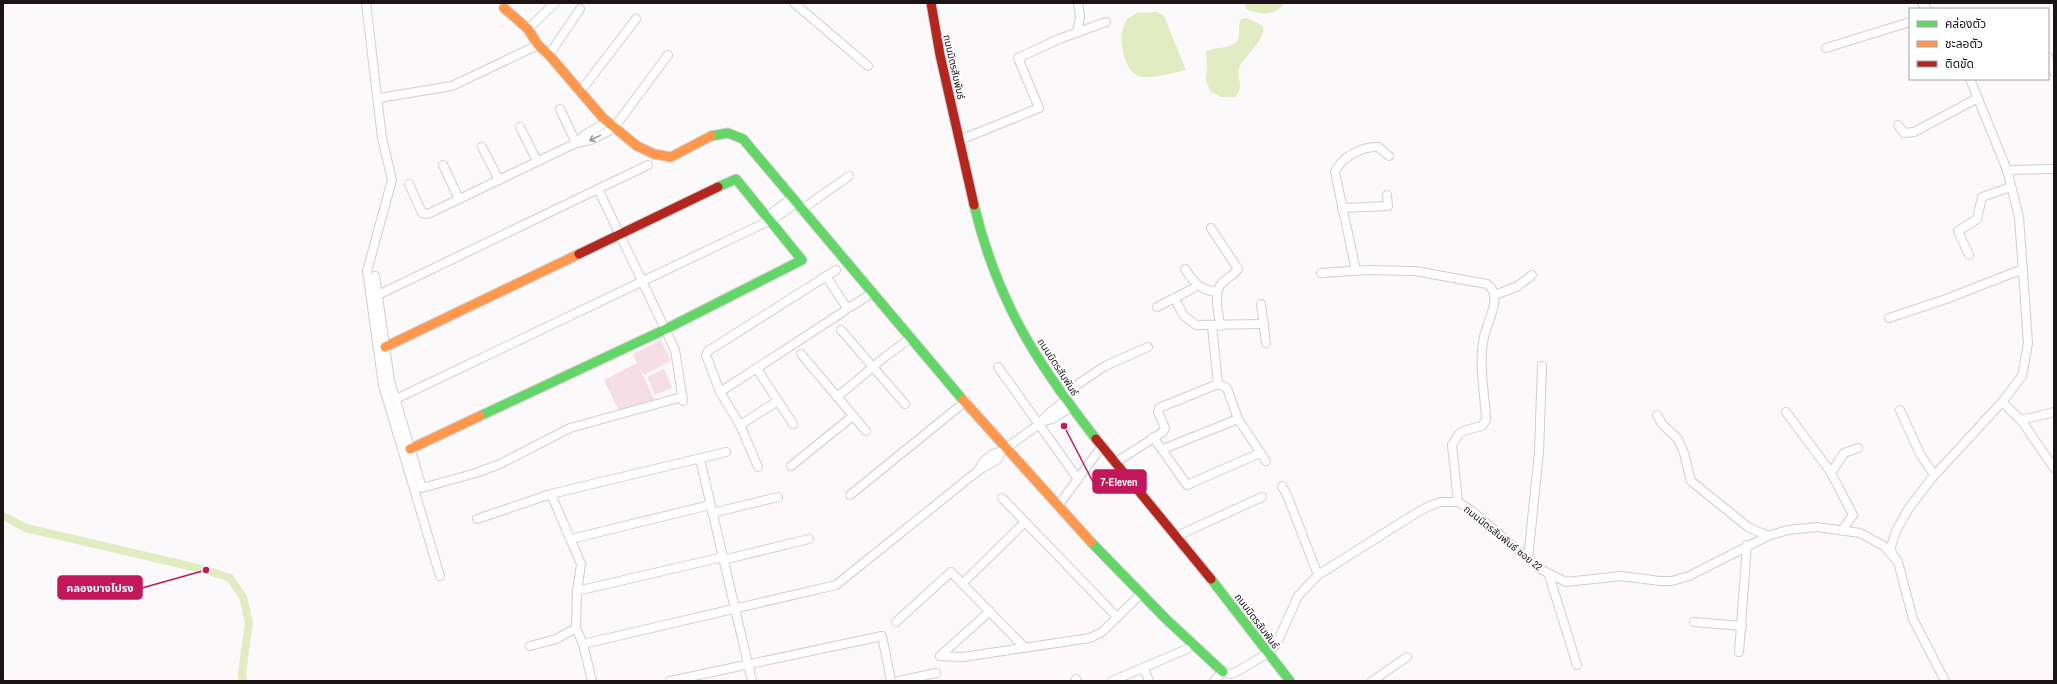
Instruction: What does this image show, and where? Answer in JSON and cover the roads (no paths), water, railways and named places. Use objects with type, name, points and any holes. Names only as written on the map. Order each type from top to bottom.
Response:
[{"type":"street","points":[[366,3],[379,98],[382,138],[392,180],[367,272],[383,385],[440,576]]},
{"type":"street","points":[[528,29],[555,3]]},
{"type":"street","points":[[798,3],[868,66]]},
{"type":"street","name":"ถนนมิตรสัมพันธ์","points":[[931,3],[938,52],[960,140],[972,197],[1001,292],[1035,353],[1066,401],[1177,536],[1290,681]]},
{"type":"street","points":[[1077,32],[1080,17],[1078,3]]},
{"type":"street","points":[[504,8],[528,29],[538,45],[549,55],[610,125],[646,150],[663,157],[671,157],[715,135],[725,133],[734,134],[743,139],[796,204],[966,401],[1004,449],[1142,594],[1223,672],[1231,674],[1268,654]]},
{"type":"street","points":[[549,55],[580,9]]},
{"type":"street","points":[[580,92],[636,19]]},
{"type":"street","points":[[960,140],[1039,108],[1018,58],[1077,32],[1106,22]]},
{"type":"street","points":[[1826,48],[1909,22]]},
{"type":"street","points":[[379,98],[452,86],[538,45]]},
{"type":"street","points":[[409,184],[422,213],[428,214],[536,161],[576,143],[591,140],[610,125],[668,55]]},
{"type":"street","points":[[2049,60],[2054,72]]},
{"type":"street","points":[[1945,681],[1913,619],[1898,562],[1890,550],[1896,531],[1909,508],[1934,475],[2002,402],[2022,376],[2028,343],[2019,217],[2007,170],[1970,80]]},
{"type":"street","points":[[1898,125],[1904,133],[1914,132],[1978,98]]},
{"type":"street","points":[[560,109],[576,143]]},
{"type":"street","points":[[520,127],[536,161]]},
{"type":"street","points":[[482,147],[498,180]]},
{"type":"street","points":[[1356,271],[1335,172],[1342,161],[1354,154],[1374,147],[1383,150],[1389,156]]},
{"type":"street","points":[[443,165],[459,199]]},
{"type":"street","points":[[378,295],[648,165]]},
{"type":"street","points":[[2007,170],[2054,169]]},
{"type":"street","points":[[396,400],[769,219],[775,218],[796,204],[849,176]]},
{"type":"street","points":[[385,347],[736,179],[802,260],[666,329],[410,449]]},
{"type":"street","points":[[1969,255],[1958,231],[1977,219],[1982,197],[2012,187]]},
{"type":"street","points":[[375,276],[390,381],[422,488],[476,473],[500,464],[570,428],[683,399],[675,350],[643,280],[598,189]]},
{"type":"street","points":[[1342,208],[1388,206],[1387,195]]},
{"type":"street","points":[[1211,228],[1238,270],[1232,277],[1222,283],[1217,292],[1216,326],[1218,384]]},
{"type":"street","points":[[1889,318],[2023,268]]},
{"type":"street","points":[[1185,269],[1197,286],[1206,291],[1217,292]]},
{"type":"street","points":[[758,467],[740,425],[720,392],[706,355],[708,351],[836,270]]},
{"type":"street","points":[[1322,273],[1356,271],[1415,271],[1486,284],[1493,288],[1495,294],[1486,328],[1482,352],[1486,420],[1482,426],[1466,430],[1459,434],[1452,445],[1458,502]]},
{"type":"street","points":[[1495,294],[1518,286],[1532,275]]},
{"type":"street","points":[[826,276],[847,308]]},
{"type":"street","points":[[1157,307],[1192,289]]},
{"type":"street","points":[[720,392],[757,369],[871,292]]},
{"type":"street","points":[[1174,298],[1188,322],[1196,325],[1216,326],[1264,324]]},
{"type":"street","points":[[1261,304],[1266,343]]},
{"type":"street","points":[[841,330],[905,404]]},
{"type":"street","points":[[837,397],[909,336]]},
{"type":"street","points":[[583,644],[735,610],[836,585],[979,470],[985,460],[1004,449],[1041,423],[1052,419],[1066,401],[1105,366],[1148,347]]},
{"type":"street","points":[[801,354],[866,431]]},
{"type":"street","points":[[1528,559],[1539,452],[1542,366]]},
{"type":"street","points":[[998,367],[1041,423],[1078,479]]},
{"type":"street","points":[[757,369],[793,424]]},
{"type":"street","points":[[1116,462],[1163,432],[1165,428],[1158,412],[1159,408],[1218,384],[1227,388],[1238,419],[1266,461]]},
{"type":"street","points":[[740,425],[778,401]]},
{"type":"street","points":[[850,495],[966,401]]},
{"type":"street","points":[[2002,402],[2021,420],[2054,468]]},
{"type":"street","points":[[1900,410],[1920,454],[1934,475]]},
{"type":"street","points":[[1786,412],[1831,473],[1853,515],[1843,529]]},
{"type":"street","points":[[2021,420],[2054,412]]},
{"type":"street","points":[[1657,415],[1662,424],[1678,439],[1684,453],[1691,481],[1748,528],[1768,536]]},
{"type":"street","points":[[791,466],[853,416]]},
{"type":"street","points":[[1163,449],[1238,419]]},
{"type":"street","points":[[1153,437],[1163,449],[1187,485],[1260,453]]},
{"type":"street","points":[[1058,506],[1102,446]]},
{"type":"street","points":[[1831,473],[1844,453],[1858,448]]},
{"type":"street","points":[[477,519],[551,494],[726,452]]},
{"type":"street","points":[[700,459],[752,681]]},
{"type":"street","points":[[1282,486],[1287,495],[1318,575]]},
{"type":"street","points":[[551,494],[581,564],[576,628],[583,644],[592,681]]},
{"type":"street","points":[[571,539],[711,509],[778,497]]},
{"type":"street","points":[[1177,536],[1262,497]]},
{"type":"street","points":[[1002,498],[1117,617]]},
{"type":"street","name":"ถนนมิตรสัมพันธ์ ซอย 22","points":[[1268,654],[1276,645],[1298,596],[1318,575],[1429,506],[1442,502],[1458,502],[1472,510],[1528,559],[1549,575],[1566,582],[1621,576],[1672,581],[1689,576],[1747,545],[1768,536],[1788,530],[1817,527],[1843,529],[1860,533],[1884,546],[1898,562]]},
{"type":"street","points":[[963,583],[1025,522]]},
{"type":"street","points":[[578,592],[809,539]]},
{"type":"street","points":[[1739,652],[1747,545]]},
{"type":"street","points":[[896,622],[951,572],[1024,647]]},
{"type":"street","points":[[1549,575],[1577,665]]},
{"type":"street","points":[[990,611],[940,656],[963,657],[1090,638],[1102,632],[1142,594]]},
{"type":"street","points":[[1694,622],[1742,626]]},
{"type":"street","points":[[530,646],[556,639],[576,628]]},
{"type":"street","points":[[670,681],[882,636],[891,681]]},
{"type":"street","points":[[1112,681],[1144,669],[1187,649]]},
{"type":"street","points":[[1372,681],[1407,657]]},
{"type":"street","points":[[1144,669],[1149,681]]},
{"type":"street","points":[[1214,681],[1223,672]]},
{"type":"street","points":[[899,681],[936,673]]},
{"type":"waterway","points":[[3,516],[26,528],[206,570],[230,578],[243,597],[249,623],[242,673],[243,681]]},
{"type":"place","name":"7-Eleven","points":[[1064,426]]},
{"type":"place","name":"คลองบางโปรง","points":[[206,570]]}]
